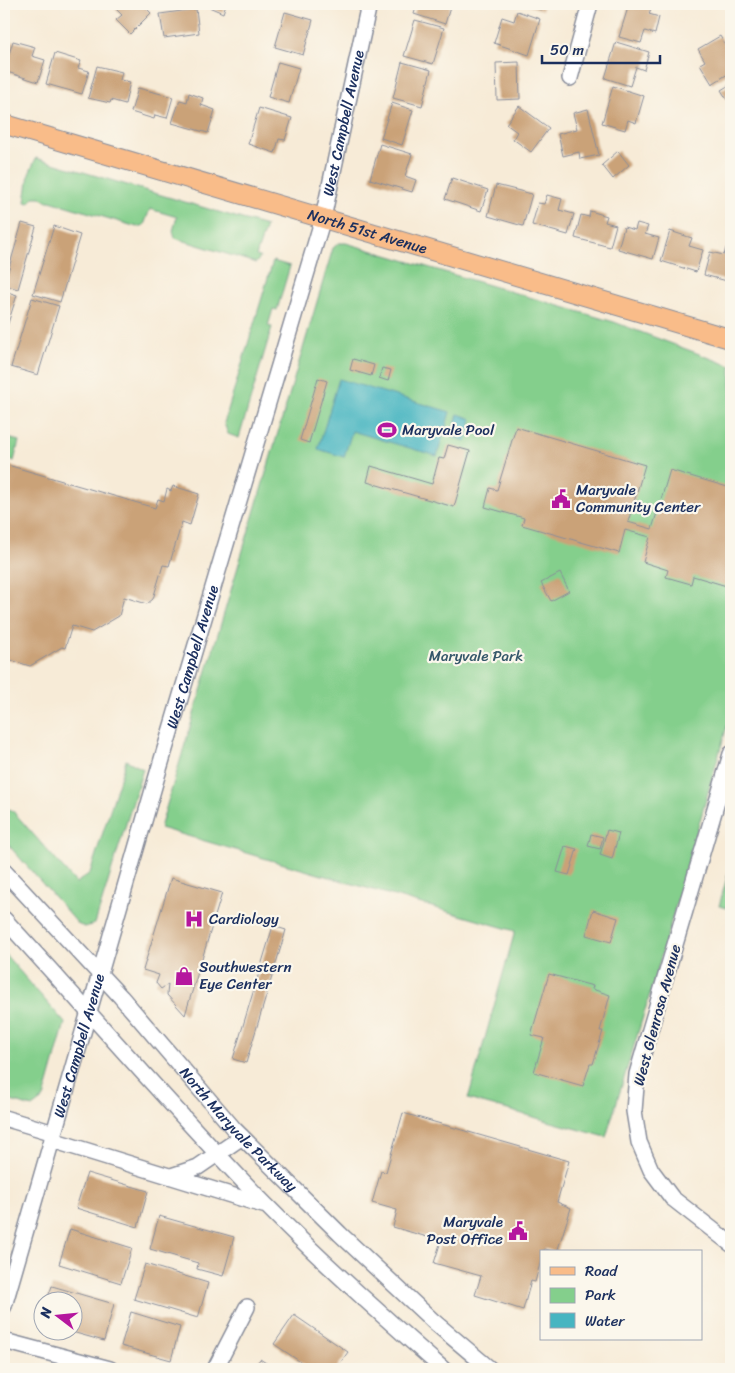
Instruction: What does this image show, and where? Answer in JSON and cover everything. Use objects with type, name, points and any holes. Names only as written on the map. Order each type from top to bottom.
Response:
[{"type":"main road","name":"North 51st Avenue","points":[[4,124],[731,339]]},
{"type":"street","name":"West Campbell Avenue","points":[[4,1306],[157,776],[323,218],[369,4]]},
{"type":"street","points":[[570,78],[590,4]]},
{"type":"street","name":"West Glenrosa Avenue","points":[[731,754],[637,1074],[634,1110],[639,1142],[648,1162],[672,1198],[731,1244]]},
{"type":"street","name":"North Maryvale Parkway","points":[[4,871],[101,974],[242,1137],[340,1234],[432,1320],[490,1369]]},
{"type":"street","points":[[4,886],[38,908]]},
{"type":"street","points":[[4,919],[90,1012],[216,1154],[266,1206],[386,1319],[443,1369]]},
{"type":"street","points":[[4,1118],[171,1176],[266,1206]]},
{"type":"street","points":[[171,1176],[198,1167],[242,1137]]},
{"type":"street","points":[[215,1369],[247,1307]]},
{"type":"street","points":[[4,1341],[110,1369]]},
{"type":"green space","points":[[36,158],[266,226],[256,256],[260,257],[256,263],[175,238],[173,231],[177,217],[150,209],[144,225],[137,227],[45,201],[41,197],[34,197],[29,203],[25,202],[29,174]]},
{"type":"green space","name":"Maryvale Park","points":[[339,243],[346,243],[614,322],[731,366],[731,712],[657,971],[606,1137],[468,1099],[515,931],[160,828],[333,248]]},
{"type":"green space","points":[[273,261],[290,266],[277,310],[273,309],[268,326],[272,327],[239,438],[228,434],[224,423]]},
{"type":"green space","points":[[4,437],[19,441],[14,461],[4,458]]},
{"type":"green space","points":[[126,760],[143,769],[95,924],[85,927],[79,925],[4,840],[4,808],[12,810],[76,883],[90,873]]},
{"type":"green space","points":[[731,863],[731,909],[719,906]]},
{"type":"green space","points":[[4,953],[65,1023],[44,1098],[32,1107],[4,1099]]},
{"type":"water","points":[[339,379],[450,412],[437,456],[352,431],[344,457],[318,449]]},
{"type":"water","points":[[458,414],[472,419],[466,441],[452,437]]},
{"type":"building","points":[[111,4],[142,4],[151,13],[130,34],[116,20],[122,15]]},
{"type":"building","points":[[202,4],[226,4],[223,13]]},
{"type":"building","points":[[417,4],[451,4],[445,24],[414,14]]},
{"type":"building","points":[[524,4],[544,4],[542,10]]},
{"type":"building","points":[[629,4],[651,8],[649,14],[659,17],[655,34],[645,31],[641,43],[619,37]]},
{"type":"building","points":[[196,9],[199,33],[164,38],[160,14]]},
{"type":"building","points":[[517,11],[540,19],[529,55],[494,43],[502,17],[514,21]]},
{"type":"building","points":[[285,12],[313,20],[303,55],[275,47]]},
{"type":"building","points":[[415,20],[444,28],[433,64],[404,56]]},
{"type":"building","points":[[720,36],[731,55],[731,72],[712,84],[700,64],[705,61],[698,49]]},
{"type":"building","points":[[13,41],[35,47],[32,56],[45,60],[38,82],[4,71]]},
{"type":"building","points":[[616,42],[649,52],[644,70],[636,67],[630,86],[605,78]]},
{"type":"building","points":[[55,53],[81,61],[78,68],[89,71],[82,94],[46,84]]},
{"type":"building","points":[[278,62],[299,68],[289,103],[268,97]]},
{"type":"building","points":[[402,62],[431,70],[422,106],[393,98]]},
{"type":"building","points":[[519,62],[520,99],[497,100],[496,63]]},
{"type":"building","points":[[97,66],[122,72],[120,80],[130,82],[125,104],[111,100],[110,103],[88,98]]},
{"type":"building","points":[[731,84],[731,106],[721,90]]},
{"type":"building","points":[[613,86],[644,96],[636,123],[628,120],[625,130],[602,123]]},
{"type":"building","points":[[138,88],[173,97],[167,118],[155,115],[154,119],[131,112]]},
{"type":"building","points":[[189,93],[203,98],[201,105],[215,110],[208,133],[172,123],[180,100],[187,102]]},
{"type":"building","points":[[392,103],[413,110],[402,145],[381,138]]},
{"type":"building","points":[[519,106],[549,128],[531,152],[513,139],[517,132],[506,124]]},
{"type":"building","points":[[259,108],[292,118],[285,140],[279,139],[275,153],[248,144]]},
{"type":"building","points":[[588,109],[599,155],[580,159],[579,152],[563,156],[558,134],[577,129],[573,113]]},
{"type":"building","points":[[380,144],[412,154],[405,176],[416,180],[412,192],[370,179]]},
{"type":"building","points":[[618,151],[629,165],[613,179],[602,165]]},
{"type":"building","points":[[452,178],[488,190],[481,211],[445,199]]},
{"type":"building","points":[[496,185],[532,194],[523,226],[488,216]]},
{"type":"building","points":[[547,195],[562,199],[559,210],[574,214],[568,235],[532,225],[538,203],[544,204]]},
{"type":"building","points":[[590,211],[607,216],[605,222],[616,225],[610,247],[575,238],[581,215],[589,217]]},
{"type":"building","points":[[22,223],[36,227],[18,289],[4,285]]},
{"type":"building","points":[[637,223],[648,226],[645,234],[659,238],[653,259],[618,249],[624,227],[635,230]]},
{"type":"building","points":[[54,226],[80,235],[60,302],[33,294]]},
{"type":"building","points":[[670,231],[692,238],[689,246],[703,250],[696,272],[661,261]]},
{"type":"building","points":[[726,248],[731,250],[731,282],[704,275],[710,252],[724,255]]},
{"type":"building","points":[[4,291],[17,295],[4,336]]},
{"type":"building","points":[[32,298],[59,306],[38,375],[11,367]]},
{"type":"building","points":[[353,359],[374,365],[371,376],[350,370]]},
{"type":"building","points":[[382,368],[391,370],[388,381],[379,378]]},
{"type":"building","points":[[318,378],[327,381],[309,443],[300,440]]},
{"type":"building","name":"Maryvale Community Center","points":[[516,427],[645,465],[628,522],[652,529],[670,470],[731,488],[731,547],[728,558],[731,559],[730,587],[693,576],[691,584],[666,577],[668,570],[643,562],[650,537],[625,530],[619,553],[522,525],[524,518],[485,507],[490,488],[497,490]]},
{"type":"building","points":[[448,445],[470,451],[454,507],[367,482],[371,466],[432,484],[439,458],[444,459]]},
{"type":"building","points":[[4,464],[155,508],[158,499],[164,501],[167,489],[171,491],[173,486],[199,494],[190,525],[182,522],[169,566],[163,565],[153,599],[147,604],[124,597],[119,616],[92,632],[72,626],[65,648],[62,647],[30,666],[4,658]]},
{"type":"building","points":[[560,573],[569,591],[551,601],[541,583]]},
{"type":"building","points":[[607,830],[619,833],[612,859],[600,855]]},
{"type":"building","points":[[591,834],[603,837],[600,849],[588,846]]},
{"type":"building","points":[[565,846],[577,849],[569,875],[557,872]]},
{"type":"building","points":[[171,878],[222,893],[185,1015],[167,995],[168,984],[161,989],[156,983],[159,975],[143,970]]},
{"type":"building","points":[[593,910],[618,918],[611,942],[586,935]]},
{"type":"building","points":[[273,926],[286,930],[246,1063],[233,1059]]},
{"type":"building","points":[[549,974],[593,986],[592,989],[610,995],[600,1031],[603,1031],[593,1064],[590,1064],[583,1086],[534,1072],[544,1038],[531,1035]]},
{"type":"building","points":[[403,1113],[569,1161],[557,1202],[571,1208],[558,1250],[540,1250],[540,1264],[535,1282],[531,1281],[523,1310],[475,1295],[481,1276],[434,1263],[441,1241],[393,1227],[397,1210],[372,1203],[381,1171],[386,1172]]},
{"type":"building","points":[[87,1173],[148,1191],[138,1227],[76,1208]]},
{"type":"building","points":[[159,1216],[234,1237],[223,1276],[197,1269],[198,1263],[150,1249]]},
{"type":"building","points":[[70,1229],[132,1248],[121,1283],[59,1264]]},
{"type":"building","points":[[145,1264],[208,1283],[198,1318],[134,1299]]},
{"type":"building","points":[[52,1286],[66,1290],[51,1290]]},
{"type":"building","points":[[82,1295],[114,1304],[104,1341],[82,1335]]},
{"type":"building","points":[[131,1312],[180,1327],[171,1360],[121,1346]]},
{"type":"building","points":[[294,1315],[348,1352],[336,1369],[311,1369],[274,1344]]},
{"type":"building","points":[[260,1359],[275,1369],[253,1369]]},
{"type":"place","name":"Maryvale Pool","points":[[387,430]]},
{"type":"place","name":"Maryvale Community Center","points":[[561,499]]},
{"type":"place","name":"Cardiology","points":[[194,919]]},
{"type":"place","name":"Southwestern Eye Center","points":[[184,976]]},
{"type":"place","name":"Maryvale Post Office","points":[[518,1231]]}]
